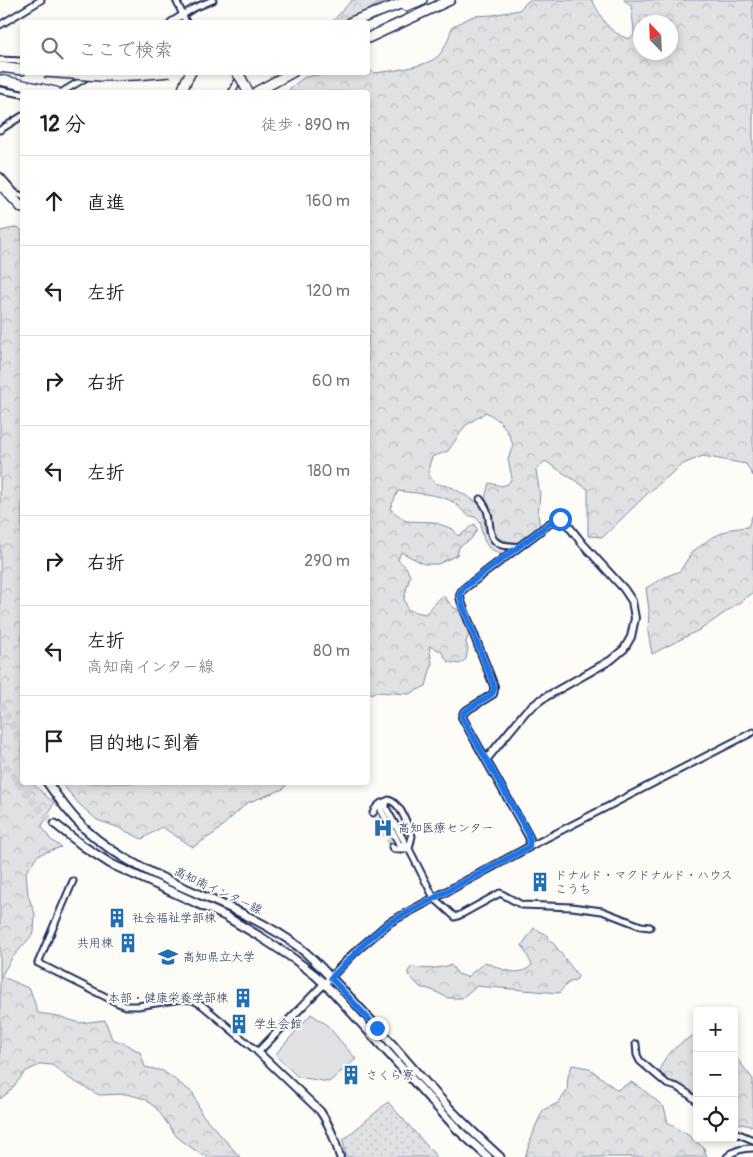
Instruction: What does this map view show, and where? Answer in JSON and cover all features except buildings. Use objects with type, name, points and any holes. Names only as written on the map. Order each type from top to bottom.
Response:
[{"type":"highway","points":[[356,20],[411,0]]},
{"type":"highway","points":[[369,20],[422,0]]},
{"type":"highway","points":[[370,37],[450,0]]},
{"type":"highway","points":[[1,63],[20,68]]},
{"type":"highway","points":[[86,75],[136,75]]},
{"type":"highway","points":[[183,90],[190,75]]},
{"type":"highway","points":[[238,75],[247,90]]},
{"type":"highway","points":[[260,90],[287,75]]},
{"type":"highway","points":[[0,80],[47,90]]},
{"type":"highway","points":[[0,184],[20,209]]},
{"type":"highway","points":[[0,193],[20,209]]},
{"type":"main road","name":"高知南インター線","points":[[49,785],[65,809],[85,829],[119,854],[151,872],[233,908],[266,926],[301,949],[340,986],[459,1118],[500,1157]]},
{"type":"main road","name":"高知南インター線","points":[[55,824],[83,846],[111,864],[225,916],[294,959],[315,975],[371,1033],[458,1130],[488,1157]]},
{"type":"street","points":[[0,25],[41,0]]},
{"type":"street","points":[[176,0],[185,20]]},
{"type":"street","points":[[174,20],[194,8],[213,0]]},
{"type":"street","points":[[1,63],[20,61]]},
{"type":"street","points":[[65,90],[89,75]]},
{"type":"street","points":[[233,90],[240,75]]},
{"type":"street","points":[[0,90],[20,94]]},
{"type":"street","points":[[0,130],[20,117]]},
{"type":"street","points":[[0,176],[15,193],[20,195]]},
{"type":"street","points":[[480,499],[485,504],[489,515],[489,528],[492,537],[496,542],[518,547]]},
{"type":"street","points":[[486,760],[526,711],[542,699],[611,660],[624,649],[631,637],[635,618],[632,601],[624,588],[564,520],[556,520],[518,547],[466,586],[460,594],[462,604],[494,686],[492,694],[462,714],[463,719],[486,760],[528,833],[530,839],[529,847]]},
{"type":"street","points":[[258,1052],[354,953],[384,926],[529,847],[753,732]]},
{"type":"street","points":[[373,813],[375,808],[381,804],[389,800],[395,802],[412,836],[409,849]]},
{"type":"street","points":[[387,801],[386,808],[434,898],[455,917],[500,893],[522,905],[572,907],[602,911],[640,926],[650,927]]},
{"type":"street","points":[[381,804],[381,810],[397,840],[409,849]]},
{"type":"street","points":[[392,847],[394,849],[409,849]]},
{"type":"street","points":[[73,881],[38,963],[126,1006],[138,1006],[181,998],[193,1000],[202,1005],[258,1052],[320,1111],[333,1134],[340,1157]]},
{"type":"street","points":[[636,1044],[637,1055],[640,1061],[667,1084],[693,1098]]},
{"type":"street","points":[[738,1134],[753,1140]]},
{"type":"street","points":[[727,1157],[733,1152],[753,1148]]},
{"type":"green space","points":[[352,0],[401,0],[381,3],[358,17],[348,20],[334,20]]},
{"type":"green space","points":[[529,0],[592,0],[603,19],[614,32],[628,39],[633,36],[633,60],[678,60],[678,15],[633,15],[633,21],[631,6],[624,0],[753,0],[753,476],[746,464],[703,456],[683,464],[648,493],[603,537],[588,536],[588,489],[545,461],[536,470],[540,495],[538,514],[540,528],[520,542],[510,542],[496,537],[492,528],[493,515],[485,498],[489,483],[502,486],[508,484],[512,478],[508,459],[513,445],[503,426],[486,412],[465,426],[448,451],[432,457],[429,466],[429,477],[438,484],[453,488],[480,505],[484,514],[488,537],[497,545],[510,549],[502,555],[489,548],[484,540],[481,523],[448,499],[427,494],[398,491],[390,509],[406,521],[433,522],[453,529],[458,536],[475,524],[477,530],[471,539],[459,547],[457,555],[438,564],[424,564],[401,552],[398,560],[406,567],[410,576],[404,599],[408,610],[425,614],[443,595],[453,607],[460,611],[469,632],[466,643],[468,648],[466,659],[460,664],[448,662],[441,651],[429,646],[432,663],[426,686],[409,694],[375,692],[370,694],[370,90],[289,90],[305,77],[318,75],[370,75],[370,70],[374,73],[409,68],[427,63],[439,55],[447,42],[452,27],[473,16],[493,15],[519,10]]},
{"type":"green space","points":[[18,227],[20,229],[20,785],[34,785],[54,803],[42,826],[50,839],[61,847],[38,855],[26,872],[28,895],[35,914],[34,933],[12,958],[1,976],[30,989],[38,1013],[58,1016],[80,1023],[105,1020],[112,1039],[140,1052],[145,1067],[163,1071],[193,1093],[201,1113],[240,1157],[208,1157],[200,1154],[177,1137],[157,1109],[145,1099],[127,1094],[99,1095],[70,1079],[52,1065],[41,1064],[25,1072],[10,1091],[0,1099],[0,231]]},
{"type":"green space","points":[[753,514],[753,593],[703,628],[652,654],[648,632],[649,610],[646,588],[680,571],[692,552],[711,538],[731,529],[748,527]]},
{"type":"green space","points":[[63,785],[286,785],[283,789],[247,803],[215,833],[193,847],[162,827],[142,839],[97,820],[80,805]]},
{"type":"green space","points":[[534,928],[547,935],[578,976],[577,979],[568,983],[559,993],[476,986],[462,998],[448,998],[432,990],[420,987],[407,973],[412,966],[426,969],[451,965],[458,974],[467,977],[485,962],[515,972],[527,969],[532,965],[522,945]]},
{"type":"green space","points":[[311,1014],[326,1024],[356,1059],[329,1082],[298,1077],[275,1055]]},
{"type":"green space","points":[[693,1036],[693,1095],[667,1082],[660,1073],[662,1063],[683,1042]]},
{"type":"green space","points":[[738,1060],[753,1079],[753,1125],[738,1123]]},
{"type":"green space","points":[[572,1065],[589,1068],[617,1090],[631,1082],[640,1087],[664,1107],[668,1123],[688,1135],[693,1139],[693,1142],[697,1142],[704,1148],[707,1157],[525,1157],[543,1110],[558,1103],[567,1091],[568,1076]]},
{"type":"green space","points":[[388,1102],[437,1157],[346,1157],[343,1140]]},
{"type":"tunnel","points":[[0,704],[20,739]]},
{"type":"tunnel","points":[[0,756],[25,792],[55,824]]},
{"type":"tunnel","points":[[373,813],[392,847]]},
{"type":"place","name":"高知医療センター","points":[[383,828]]},
{"type":"place","name":"ドナルド・マクドナルド・ハウス こうち","points":[[540,882]]},
{"type":"place","name":"社会福祉学部棟","points":[[117,918]]},
{"type":"place","name":"共用棟","points":[[128,943]]},
{"type":"place","name":"高知県立大学","points":[[168,957]]},
{"type":"place","name":"本部・健康栄養学部棟","points":[[243,998]]},
{"type":"place","name":"学生会館","points":[[239,1024]]},
{"type":"place","name":"さくら寮","points":[[351,1075]]},
{"type":"route","points":[[377,1028],[331,978],[354,953],[390,922],[529,847],[530,839],[528,833],[462,717],[464,712],[490,696],[494,686],[462,604],[460,594],[466,586],[549,524],[560,519]]}]
